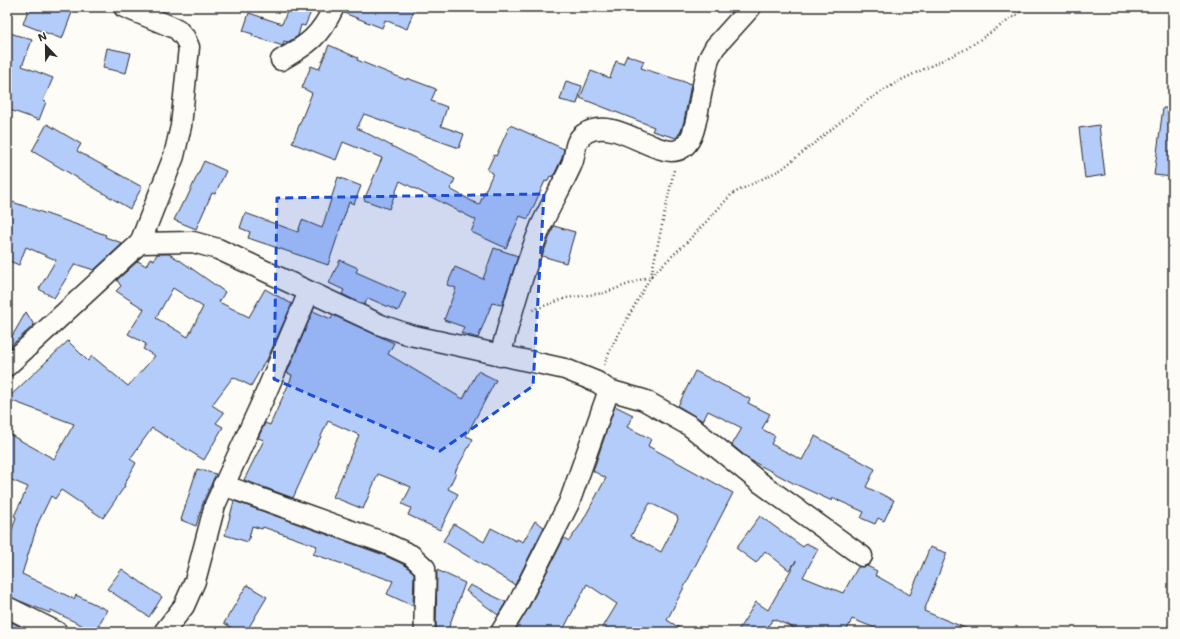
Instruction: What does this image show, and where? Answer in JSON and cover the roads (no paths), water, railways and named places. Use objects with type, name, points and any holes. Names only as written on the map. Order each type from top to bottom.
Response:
[{"type":"street","points":[[7,366],[140,243],[174,156],[181,126],[189,47],[185,38],[177,29],[124,7]]},
{"type":"street","points":[[281,60],[307,45],[325,26],[334,7]]},
{"type":"street","points":[[500,356],[517,292],[542,225],[572,164],[576,142],[584,134],[594,129],[605,127],[620,132],[662,151],[678,149],[686,145],[694,131],[709,58],[715,47],[751,7]]},
{"type":"street","points":[[140,243],[193,242],[218,249],[381,325],[410,335],[500,356],[565,369],[603,386],[644,400],[690,426],[762,484],[862,556]]},
{"type":"street","points":[[164,632],[184,606],[194,581],[215,505],[262,402],[309,292]]},
{"type":"street","points":[[500,632],[518,604],[569,503],[603,386]]},
{"type":"street","points":[[223,485],[385,543],[411,555],[425,568],[427,587],[423,608],[425,632]]},
{"type":"street","points":[[7,607],[44,629]]}]
